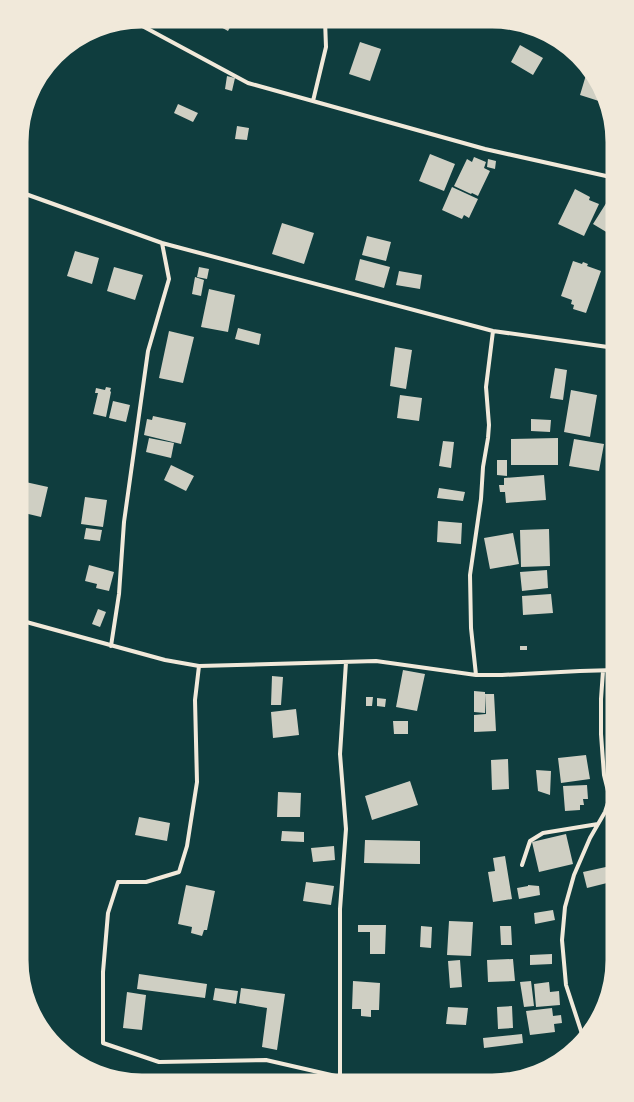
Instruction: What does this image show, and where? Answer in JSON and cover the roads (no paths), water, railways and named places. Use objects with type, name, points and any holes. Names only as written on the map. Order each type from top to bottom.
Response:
[{"type":"street","points":[[142,26],[248,83],[485,149],[608,176]]},
{"type":"street","points":[[313,101],[326,47],[325,26]]},
{"type":"street","points":[[26,194],[162,243],[493,331],[608,347]]},
{"type":"street","points":[[110,646],[119,594],[124,522],[148,351],[169,279],[162,243]]},
{"type":"street","points":[[476,675],[471,628],[470,575],[488,438],[489,425],[486,387],[493,331]]},
{"type":"street","points":[[26,622],[165,660],[199,666],[376,661],[476,675],[608,671]]},
{"type":"street","points":[[340,1076],[340,909],[346,829],[340,754],[346,662]]},
{"type":"street","points":[[199,666],[195,700],[197,782],[187,846],[179,872],[146,882],[118,882],[107,920],[103,972],[103,1043],[159,1062],[266,1060],[336,1076]]},
{"type":"street","points":[[603,671],[601,734],[604,775],[608,791]]},
{"type":"street","points":[[582,1033],[566,985],[562,940],[565,907],[574,875],[590,838],[605,812],[608,803]]},
{"type":"street","points":[[522,865],[530,841],[543,833],[598,824]]}]
